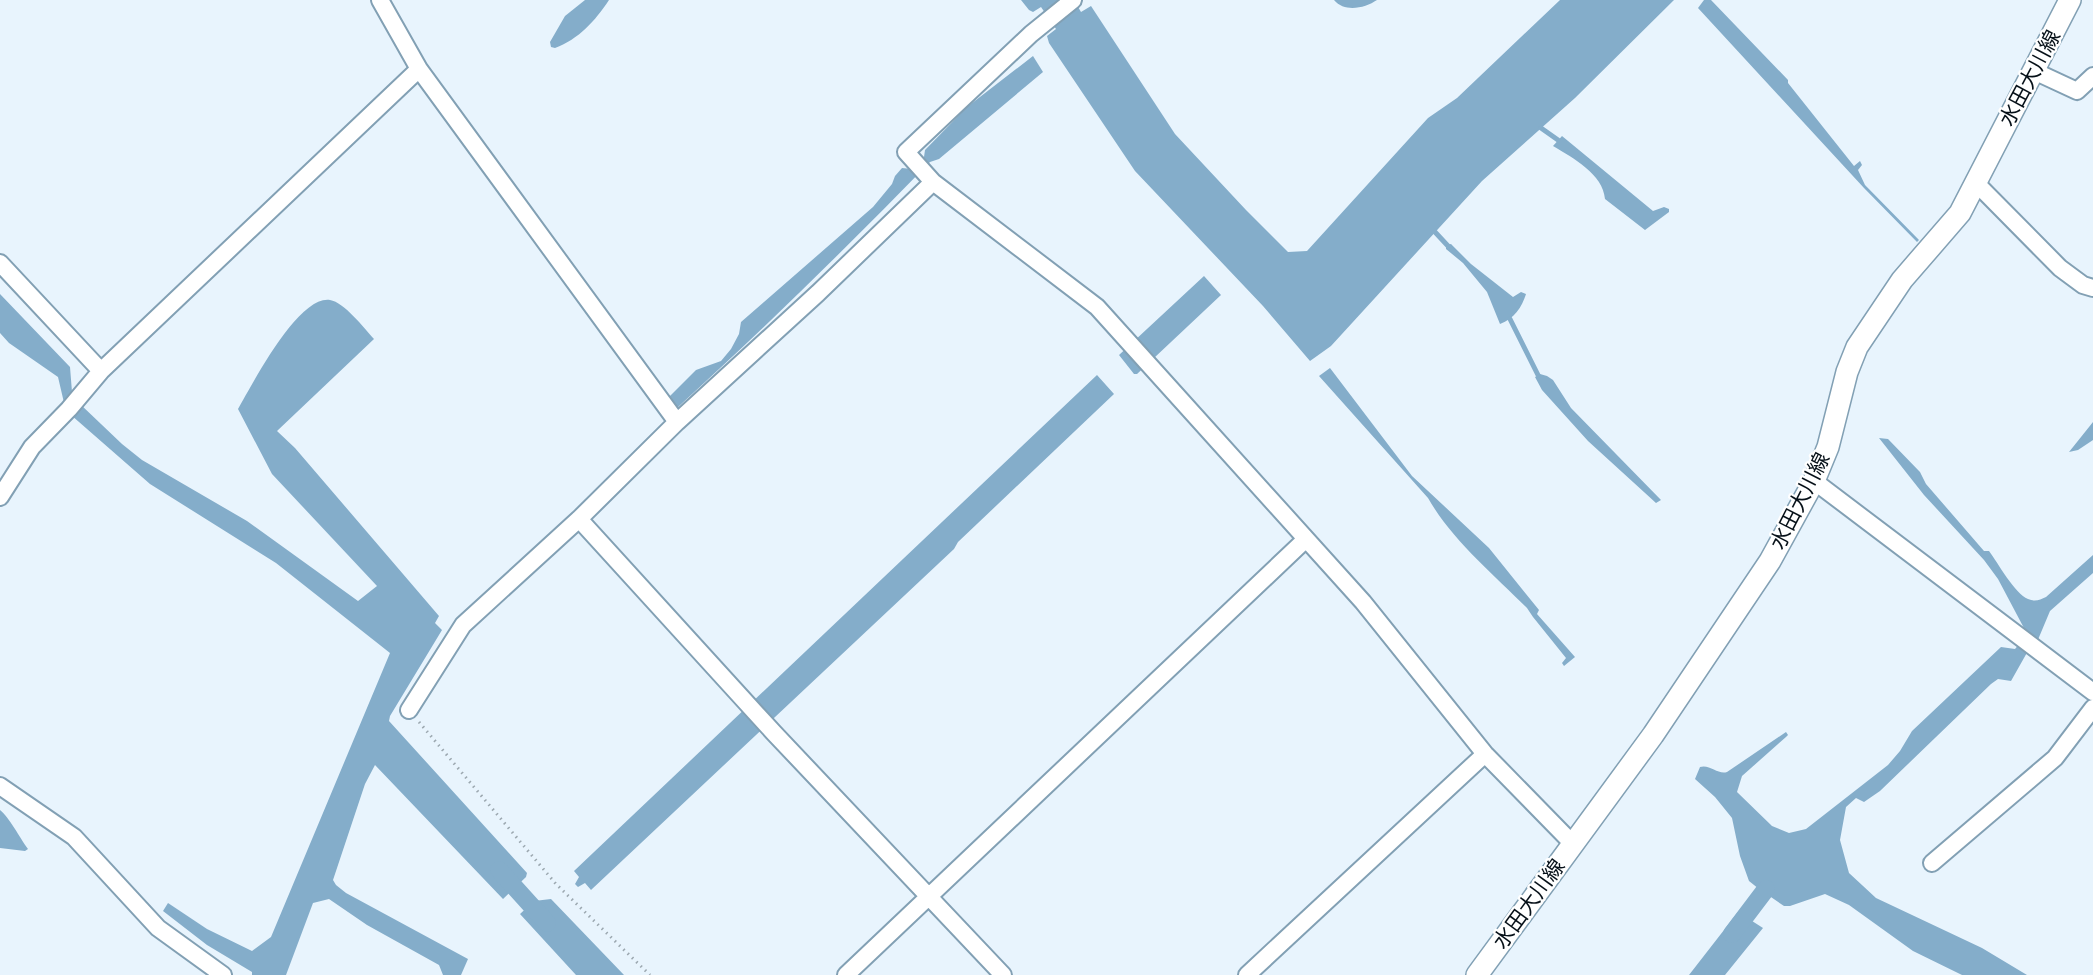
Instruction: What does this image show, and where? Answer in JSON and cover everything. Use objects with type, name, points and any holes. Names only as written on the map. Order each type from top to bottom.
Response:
[{"type":"main road","name":"水田大川線","points":[[1478,975],[1653,735],[1724,633],[1770,561],[1814,481],[1828,447],[1847,372],[1857,347],[1902,280],[1960,213],[2068,1]]},
{"type":"street","points":[[380,0],[419,69],[677,423]]},
{"type":"street","points":[[1073,0],[1031,34],[906,152],[933,182],[1097,308],[1363,602],[1485,754],[1573,844]]},
{"type":"street","points":[[0,497],[32,447],[69,409],[101,371],[419,69]]},
{"type":"street","points":[[2034,71],[2077,91],[2093,76]]},
{"type":"street","points":[[409,710],[464,625],[579,519],[677,423],[818,293],[933,182]]},
{"type":"street","points":[[1976,183],[2060,268],[2083,285],[2093,288]]},
{"type":"street","points":[[0,264],[101,371]]},
{"type":"street","points":[[1814,481],[2093,692]]},
{"type":"street","points":[[579,519],[774,733],[1003,975]]},
{"type":"street","points":[[846,975],[1306,539]]},
{"type":"street","points":[[1932,863],[2055,758],[2093,708]]},
{"type":"street","points":[[1247,975],[1485,754]]},
{"type":"street","points":[[0,786],[74,837],[158,928],[223,975]]},
{"type":"path","points":[[409,710],[556,884],[650,975]]},
{"type":"water","points":[[585,0],[609,0],[592,22],[572,40],[555,48],[551,47],[550,42],[565,16]]},
{"type":"water","points":[[1021,0],[1074,0],[1081,12],[1091,6],[1175,134],[1288,252],[1307,251],[1428,118],[1457,98],[1560,0],[1674,0],[1575,98],[1482,181],[1331,346],[1310,361],[1263,306],[1135,171],[1049,43],[1047,36],[1056,29],[1041,7],[1033,12]]},
{"type":"water","points":[[1334,0],[1377,0],[1367,5],[1349,8]]},
{"type":"water","points":[[1704,0],[1711,0],[1788,80],[1788,83],[1854,166],[1860,161],[1862,165],[1858,170],[1865,185],[1919,240],[1917,242],[1698,8]]},
{"type":"water","points":[[1033,56],[1043,72],[939,159],[930,162],[742,348],[677,408],[669,408],[666,400],[696,370],[721,361],[739,334],[741,322],[873,207],[902,168],[912,169],[924,157],[925,150],[967,107]]},
{"type":"water","points":[[1562,136],[1653,211],[1664,207],[1669,209],[1669,212],[1645,230],[1605,199],[1603,190],[1593,174],[1553,146]]},
{"type":"water","points":[[1451,244],[1471,264],[1513,297],[1521,292],[1526,294],[1520,308],[1513,316],[1500,324],[1487,292],[1463,263],[1446,249],[1446,245]]},
{"type":"water","points":[[1204,276],[1221,295],[1137,374],[1134,374],[1119,355]]},
{"type":"water","points":[[0,294],[70,367],[72,392],[80,404],[122,444],[142,460],[247,521],[358,601],[377,586],[272,474],[238,409],[277,344],[304,312],[317,302],[330,300],[341,305],[374,339],[277,431],[295,448],[439,616],[435,623],[442,630],[389,721],[527,873],[526,877],[503,899],[375,765],[365,784],[333,880],[346,893],[468,959],[461,975],[443,975],[439,965],[367,925],[329,899],[313,903],[286,975],[252,975],[252,972],[207,945],[163,911],[168,903],[207,929],[252,951],[271,937],[390,653],[276,563],[150,484],[71,415],[65,407],[58,377],[9,343],[0,333]]},
{"type":"water","points":[[1330,368],[1412,476],[1489,548],[1539,610],[1537,614],[1575,657],[1564,666],[1562,663],[1566,658],[1527,608],[1461,542],[1428,498],[1319,376]]},
{"type":"water","points":[[1540,374],[1553,380],[1571,408],[1661,500],[1656,503],[1588,441],[1542,390],[1535,377]]},
{"type":"water","points":[[1097,375],[1114,394],[958,542],[954,549],[591,890],[585,883],[578,887],[575,884],[579,877],[574,871]]},
{"type":"water","points":[[2093,422],[2093,440],[2078,450],[2069,452]]},
{"type":"water","points":[[1879,438],[1888,439],[1920,472],[1926,484],[1984,551],[1989,551],[2012,585],[2028,599],[2037,600],[2046,597],[2093,555],[2093,573],[2050,611],[2037,642],[2033,642],[2011,681],[1998,679],[1991,684],[1880,791],[1864,802],[1856,798],[1846,807],[1840,840],[1849,873],[1876,898],[1982,948],[2027,975],[1962,975],[1913,951],[1849,905],[1825,894],[1790,906],[1784,906],[1768,895],[1755,909],[1748,904],[1759,889],[1749,881],[1740,856],[1732,818],[1715,797],[1695,779],[1700,767],[1704,766],[1727,772],[1786,732],[1788,735],[1786,737],[1742,776],[1737,792],[1772,826],[1789,833],[1806,829],[1888,765],[1912,731],[2001,647],[2015,649],[2026,636],[1998,579],[1984,560],[1924,495]]},
{"type":"water","points":[[0,810],[28,849],[25,851],[0,848]]},
{"type":"water","points":[[551,899],[624,975],[576,975],[520,914],[534,901]]},
{"type":"water","points":[[1738,912],[1763,928],[1725,975],[1689,975]]},
{"type":"waterway","points":[[1541,128],[1558,140]]},
{"type":"waterway","points":[[1435,232],[1448,246]]},
{"type":"waterway","points":[[1510,319],[1538,375]]},
{"type":"waterway","points":[[499,870],[547,923]]},
{"type":"waterway","points":[[1732,934],[1766,889]]}]
